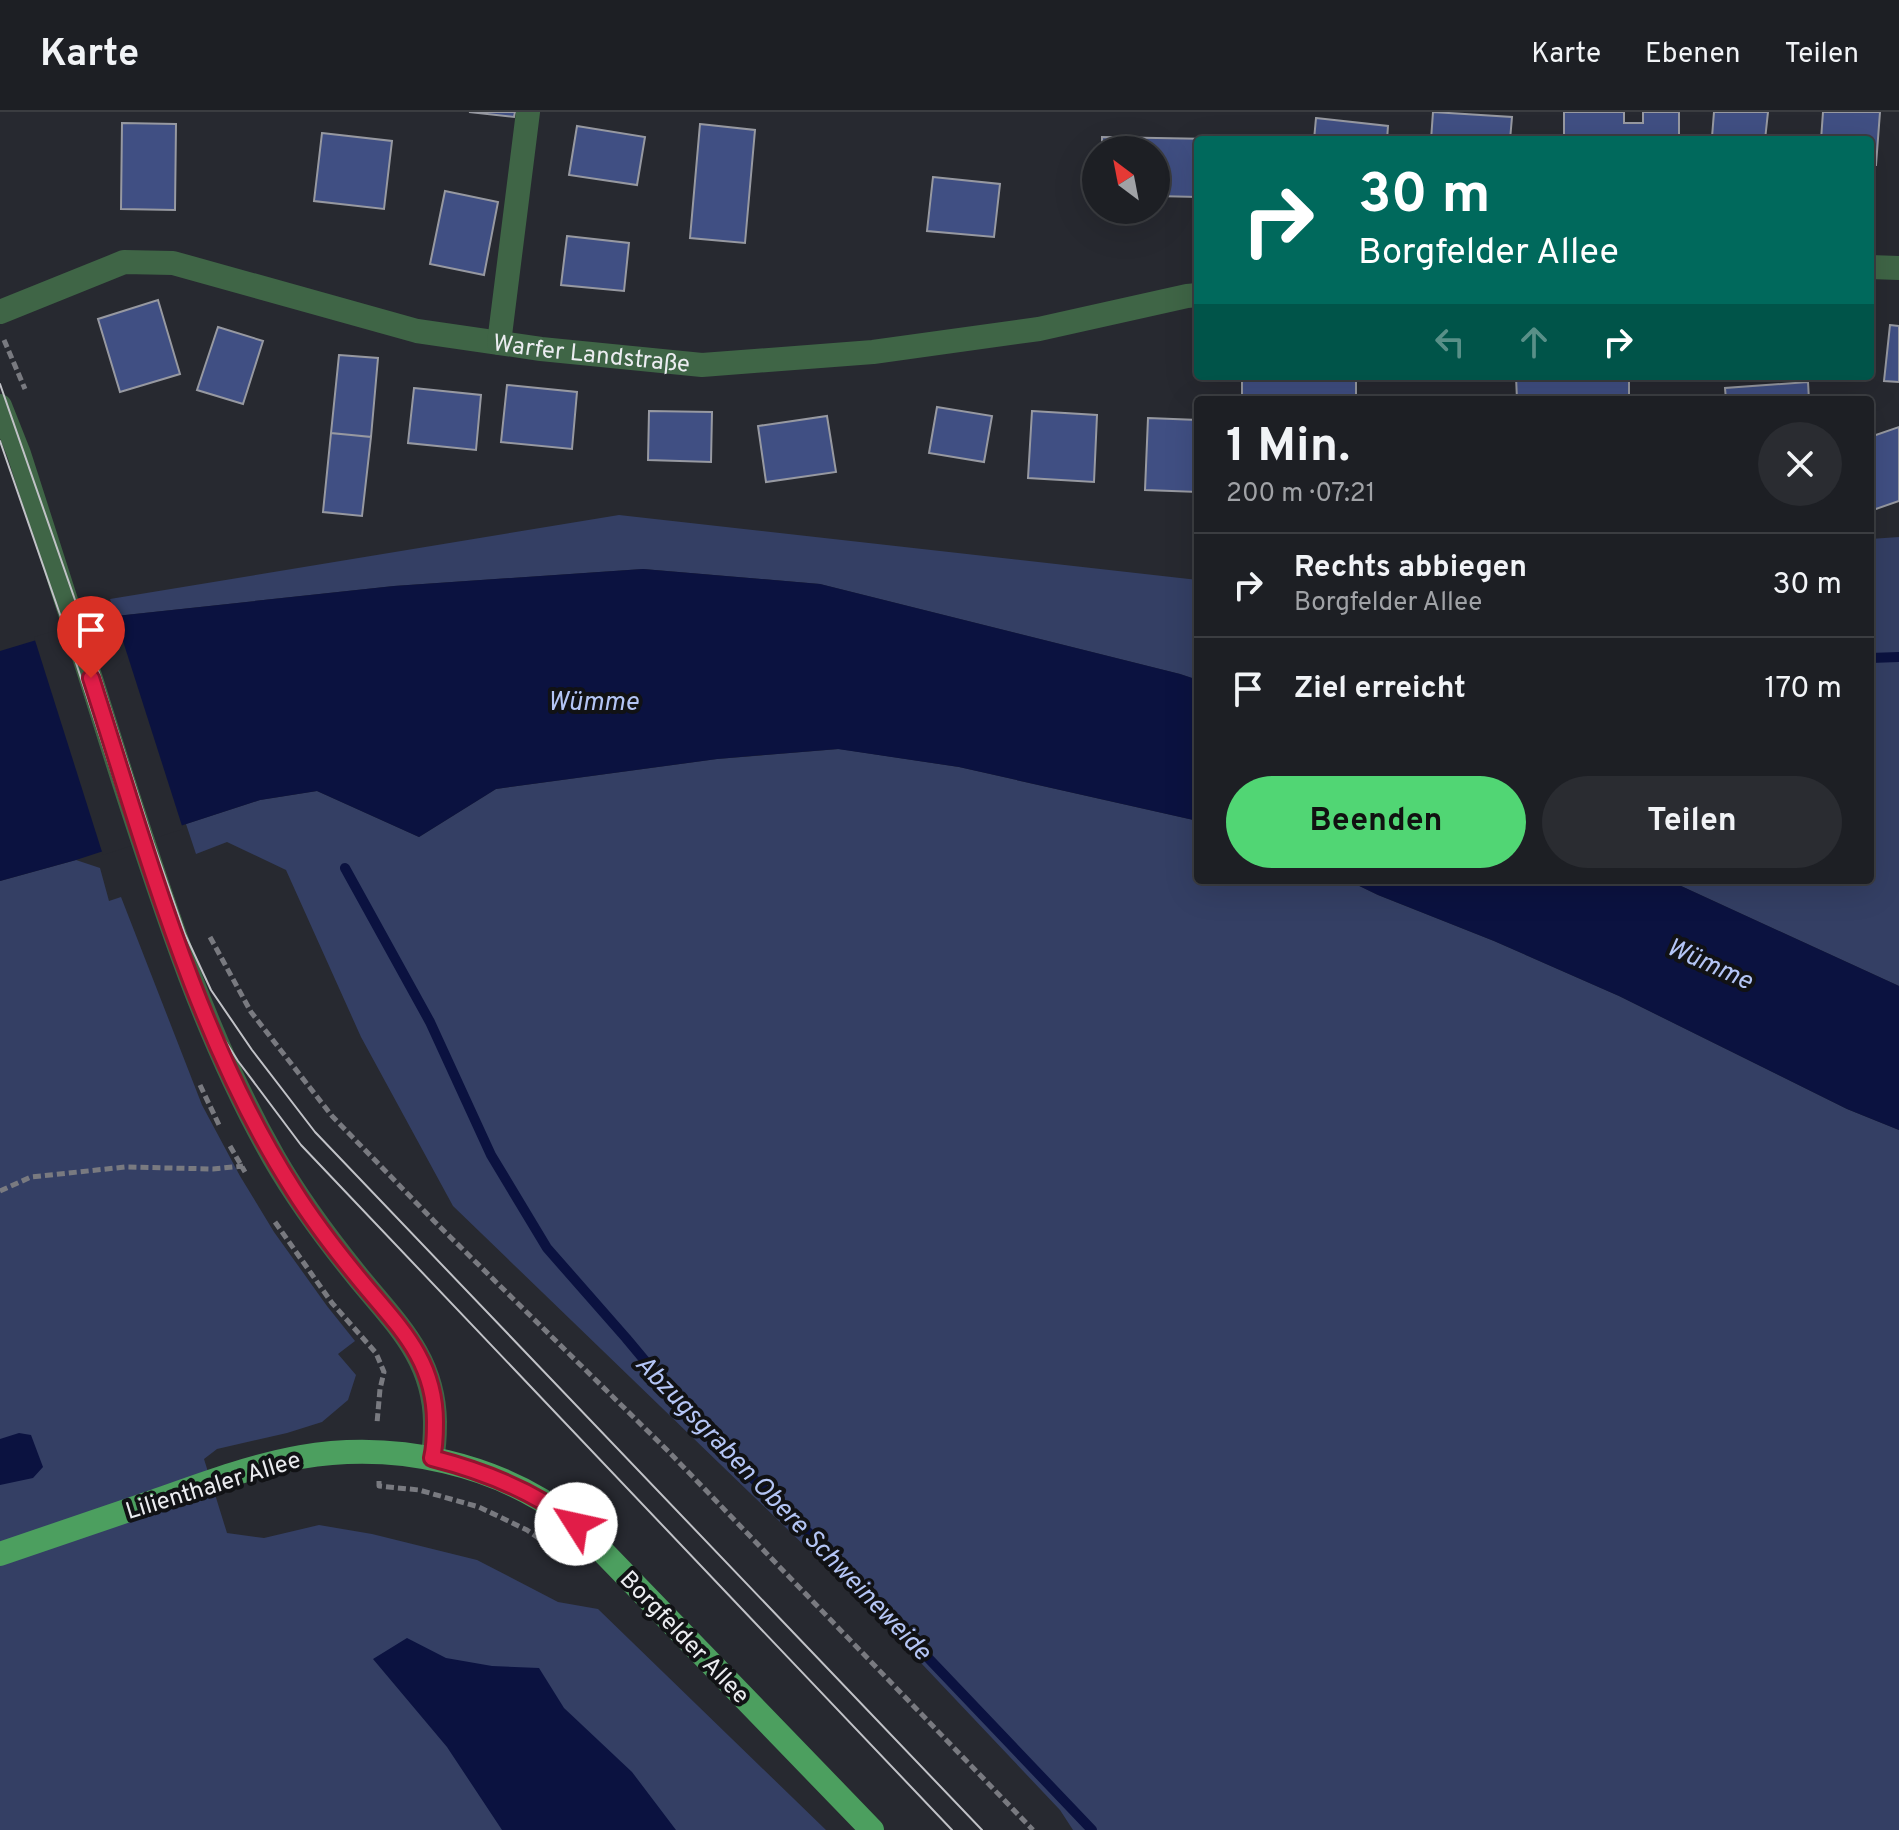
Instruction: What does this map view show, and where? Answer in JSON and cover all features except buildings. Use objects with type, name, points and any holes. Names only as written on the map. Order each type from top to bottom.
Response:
[{"type":"main road","name":"Lilienthaler Allee","points":[[0,1554],[272,1463],[316,1455],[378,1453],[432,1458]]},
{"type":"main road","name":"Borgfelder Allee","points":[[432,1458],[496,1478],[546,1503],[576,1524],[872,1830]]},
{"type":"street","points":[[499,343],[528,112]]},
{"type":"street","name":"Warfer Landstraße","points":[[0,312],[124,262],[173,263],[417,331],[702,365],[873,352],[1039,329],[1194,295]]},
{"type":"street","points":[[1874,267],[1899,268]]},
{"type":"street","points":[[0,406],[19,454],[144,845],[198,998],[236,1085],[294,1191],[419,1355],[435,1407],[432,1458]]},
{"type":"path","points":[[203,924],[251,1012],[332,1116],[668,1451],[1033,1830]]},
{"type":"path","points":[[0,1191],[31,1177],[125,1167],[213,1169],[275,1160]]},
{"type":"path","points":[[376,1353],[384,1372],[376,1436]]},
{"type":"path","points":[[379,1482],[379,1486],[419,1490],[479,1507],[527,1530],[566,1557]]},
{"type":"shaded area","points":[[619,515],[1194,580],[1194,679],[820,584],[643,569],[394,586],[116,616],[110,599]]},
{"type":"shaded area","points":[[1899,537],[1899,986],[1677,884],[1874,884],[1874,539]]},
{"type":"shaded area","points":[[839,749],[959,767],[1194,820],[1194,884],[1355,884],[1619,996],[1847,1109],[1899,1130],[1899,1830],[1073,1830],[1060,1810],[869,1608],[453,1206],[361,1037],[286,870],[227,842],[196,854],[186,824],[260,800],[317,791],[419,837],[496,789],[717,759]]},
{"type":"shaded area","points":[[76,860],[100,868],[109,901],[121,897],[202,1105],[274,1232],[355,1341],[338,1354],[356,1375],[348,1400],[322,1422],[217,1449],[204,1459],[227,1533],[264,1538],[319,1525],[372,1534],[477,1560],[558,1602],[598,1609],[826,1830],[0,1830],[0,881]]},
{"type":"water","name":"Wümme","points":[[643,569],[820,584],[1180,674],[1194,679],[1194,820],[959,767],[838,749],[717,759],[496,789],[419,837],[317,791],[260,800],[76,860],[0,881],[0,651],[116,616],[394,586]]},
{"type":"water","name":"Wümme","points":[[1355,884],[1677,884],[1899,986],[1899,1130],[1847,1109],[1619,996],[1494,941]]},
{"type":"water","points":[[19,1433],[31,1435],[43,1467],[33,1478],[0,1485],[0,1439]]},
{"type":"water","points":[[407,1638],[446,1658],[492,1666],[539,1668],[564,1708],[632,1772],[676,1830],[502,1830],[447,1747],[373,1659]]},
{"type":"pier","points":[[114,613],[183,829],[103,855],[34,637]]},
{"type":"waterway","points":[[1874,658],[1899,657]]},
{"type":"waterway","name":"Abzugsgraben Obere Schweineweide","points":[[345,868],[430,1022],[491,1155],[547,1248],[702,1429],[811,1535],[1092,1830]]},
{"type":"tram line","points":[[0,384],[82,620],[185,934],[211,990],[315,1132],[982,1830]]},
{"type":"tram line","points":[[0,441],[168,939],[198,998],[238,1061],[301,1145],[952,1830]]},
{"type":"route","points":[[91,678],[172,925],[198,998],[225,1060],[264,1140],[294,1191],[419,1355],[435,1407],[432,1458],[496,1478],[546,1503],[576,1524]]}]
